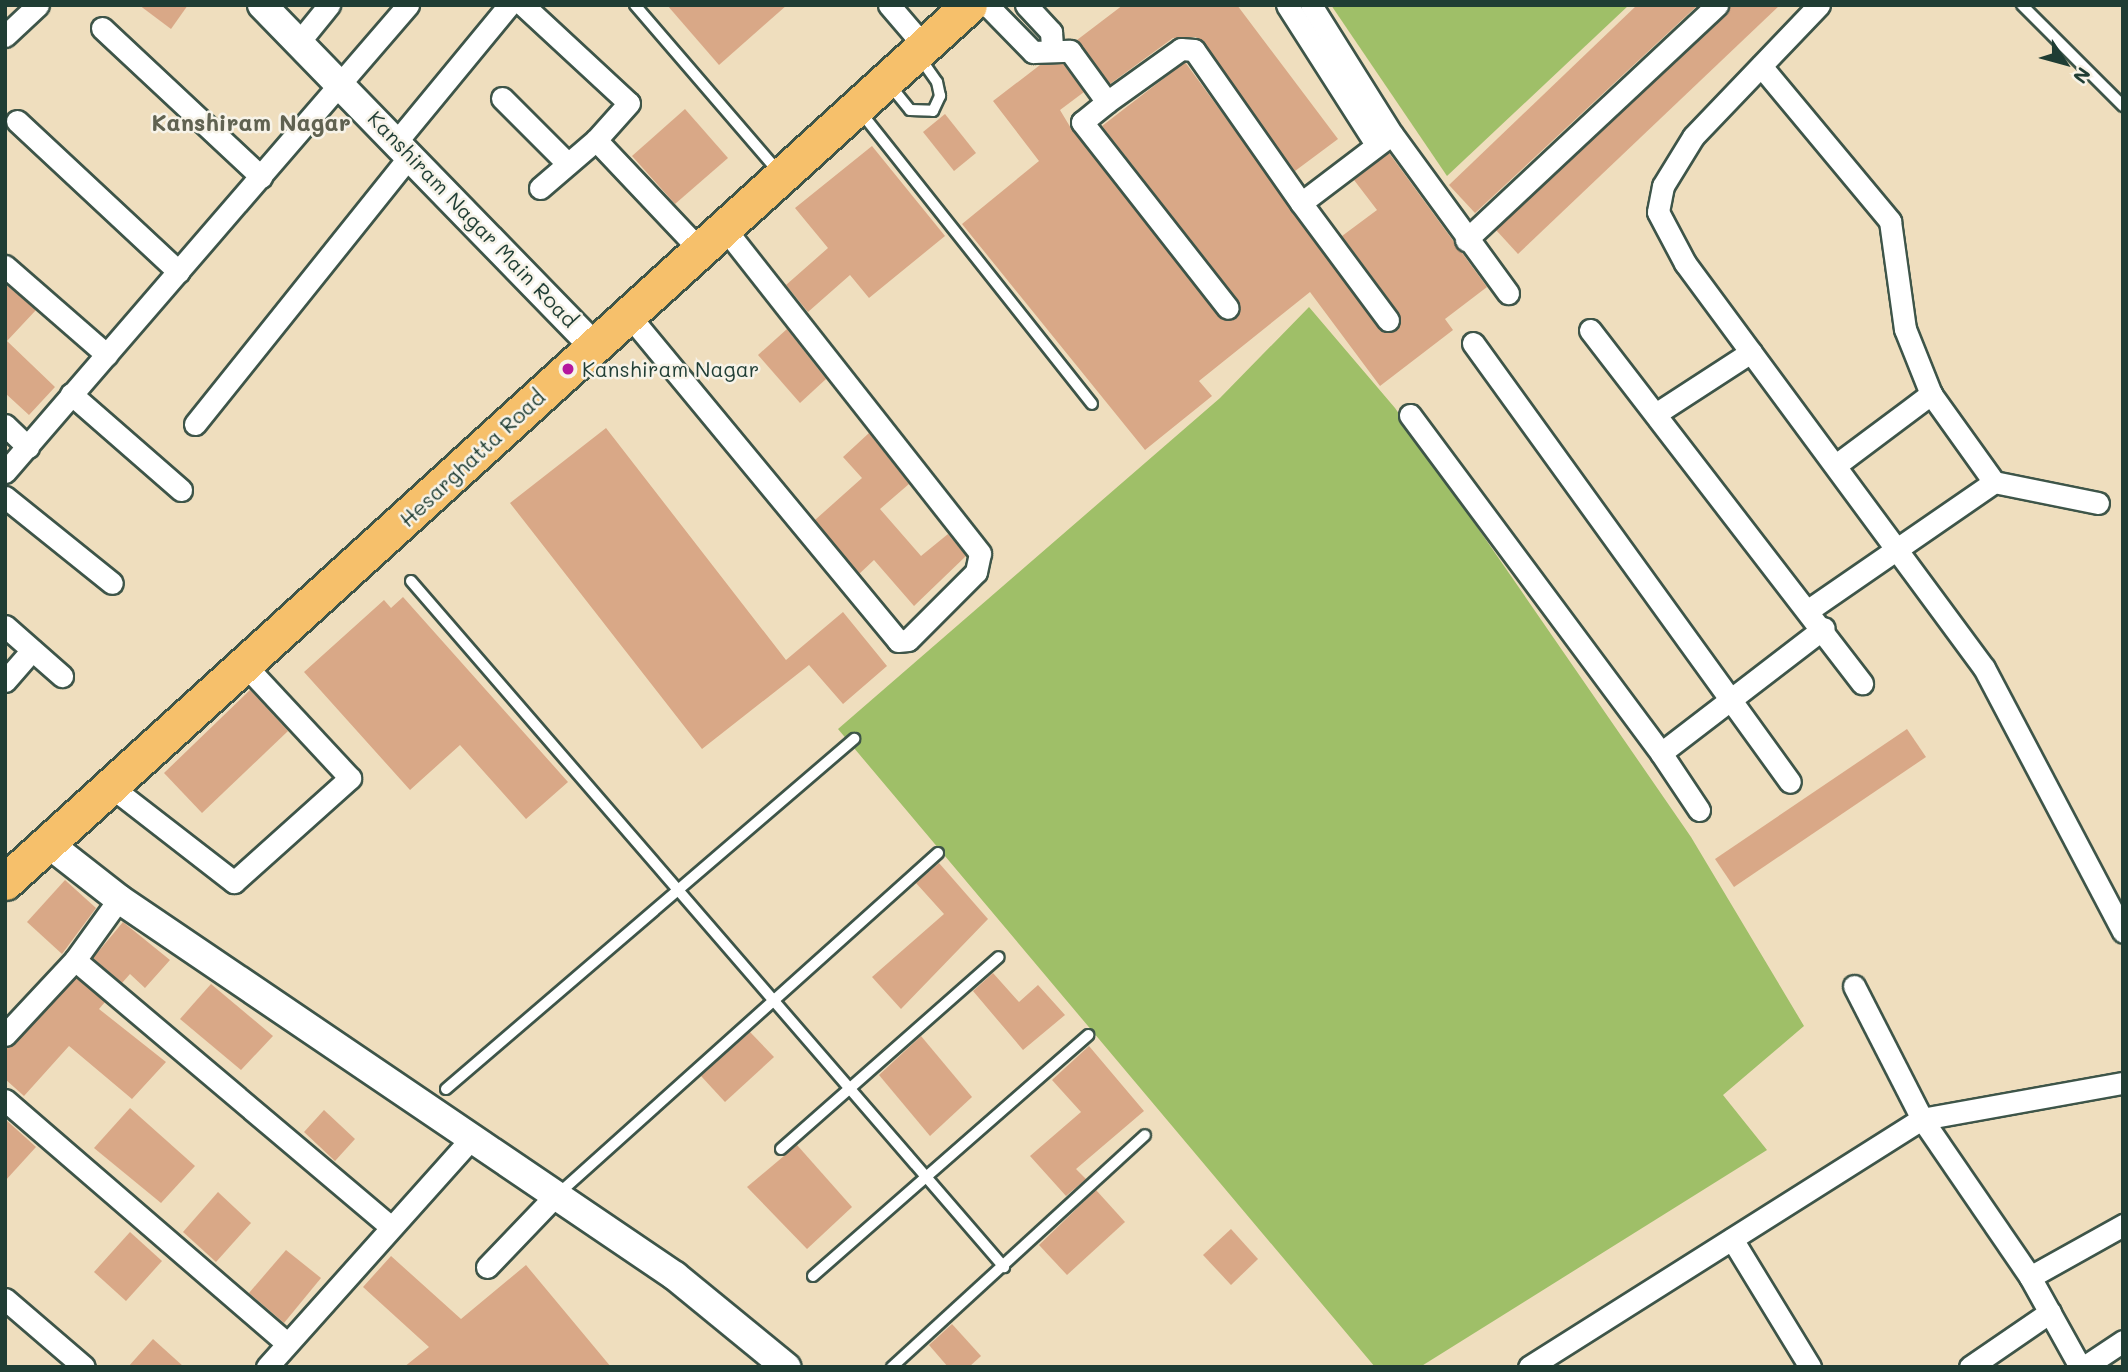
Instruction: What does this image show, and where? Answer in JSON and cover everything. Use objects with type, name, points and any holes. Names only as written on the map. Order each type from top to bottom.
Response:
[{"type":"main road","name":"Hesarghatta Road","points":[[5,882],[114,789],[244,664],[627,313],[969,5]]},
{"type":"street","points":[[5,36],[38,5]]},
{"type":"street","name":"Kanshiram Nagar Main Road","points":[[262,5],[343,82],[403,149],[594,346]]},
{"type":"street","points":[[299,42],[329,5]]},
{"type":"street","points":[[5,472],[408,5]]},
{"type":"street","points":[[195,424],[509,5]]},
{"type":"street","points":[[523,5],[629,103],[596,140],[540,188]]},
{"type":"street","points":[[889,5],[921,50]]},
{"type":"street","points":[[987,5],[1033,52],[1052,48],[1070,51],[1108,102]]},
{"type":"street","points":[[1026,5],[1051,32],[1052,48]]},
{"type":"street","points":[[1287,5],[1384,139],[1508,293]]},
{"type":"street","points":[[1311,5],[1384,139]]},
{"type":"street","points":[[1466,240],[1717,5]]},
{"type":"street","points":[[1819,5],[1693,137],[1662,186],[1658,212],[1685,263],[1900,551],[2006,703],[2117,900],[2123,932]]},
{"type":"street","points":[[102,28],[261,177]]},
{"type":"street","points":[[1228,308],[1082,121],[1189,47],[1388,320]]},
{"type":"street","points":[[1761,66],[1890,220],[1905,329],[1931,394],[1994,482],[2098,503]]},
{"type":"street","points":[[502,99],[568,164]]},
{"type":"street","points":[[17,121],[179,272]]},
{"type":"street","points":[[1301,203],[1384,139]]},
{"type":"street","points":[[596,140],[712,239],[980,553],[976,572],[908,640],[898,641],[627,313]]},
{"type":"street","points":[[5,265],[107,355]]},
{"type":"street","points":[[1590,330],[1810,609],[1862,682]]},
{"type":"street","points":[[1473,343],[1790,782]]},
{"type":"street","points":[[1657,413],[1751,352]]},
{"type":"street","points":[[71,394],[181,490]]},
{"type":"street","points":[[1836,465],[1931,394]]},
{"type":"street","points":[[1410,415],[1661,753],[1699,810]]},
{"type":"street","points":[[5,425],[28,447]]},
{"type":"street","points":[[1810,609],[1900,551],[1994,482]]},
{"type":"street","points":[[5,497],[112,583]]},
{"type":"street","points":[[5,626],[62,676]]},
{"type":"street","points":[[1661,753],[1824,628]]},
{"type":"street","points":[[5,681],[32,650]]},
{"type":"street","points":[[114,789],[234,882],[350,778],[244,664]]},
{"type":"street","points":[[50,845],[119,899],[675,1276],[786,1367]]},
{"type":"street","points":[[5,1035],[75,960],[119,899]]},
{"type":"street","points":[[75,960],[391,1227]]},
{"type":"street","points":[[1854,986],[1922,1119],[2030,1277],[2082,1367],[2123,1341]]},
{"type":"street","points":[[1529,1367],[1922,1119],[2123,1083]]},
{"type":"street","points":[[5,1100],[287,1343]]},
{"type":"street","points":[[267,1367],[472,1138]]},
{"type":"street","points":[[487,1267],[556,1195]]},
{"type":"street","points":[[2030,1277],[2123,1225]]},
{"type":"street","points":[[1732,1239],[1811,1367]]},
{"type":"street","points":[[5,1299],[84,1367]]},
{"type":"street","points":[[1970,1367],[2050,1312]]},
{"type":"lane","points":[[635,5],[783,175]]},
{"type":"lane","points":[[2022,5],[2123,106]]},
{"type":"lane","points":[[887,81],[910,110],[933,111],[940,96],[937,82],[921,50]]},
{"type":"lane","points":[[857,108],[1091,404]]},
{"type":"lane","points":[[411,581],[769,1003],[930,1179],[1004,1267]]},
{"type":"lane","points":[[446,1089],[677,895],[854,739]]},
{"type":"lane","points":[[556,1195],[938,853]]},
{"type":"lane","points":[[780,1149],[999,957]]},
{"type":"lane","points":[[813,1276],[930,1179],[1088,1035]]},
{"type":"lane","points":[[892,1367],[1004,1267],[1144,1135]]},
{"type":"green space","points":[[1331,5],[1629,5],[1447,176]]},
{"type":"green space","points":[[1309,307],[1395,408],[1691,837],[1804,1026],[1723,1095],[1767,1150],[1420,1367],[1375,1367],[838,729],[1220,398]]},
{"type":"building","points":[[139,5],[188,5],[171,29]]},
{"type":"building","points":[[667,5],[787,5],[719,65]]},
{"type":"building","points":[[1123,5],[1237,5],[1338,139],[1295,171],[1196,37],[1173,38],[1110,84],[1077,40]]},
{"type":"building","points":[[1637,5],[1698,5],[1475,213],[1449,185]]},
{"type":"building","points":[[1730,5],[1780,5],[1518,254],[1496,230]]},
{"type":"building","points":[[1185,62],[1382,332],[1396,330],[1399,313],[1342,236],[1377,210],[1354,180],[1389,153],[1487,287],[1445,319],[1453,330],[1380,386],[1310,292],[1199,381],[1212,396],[1145,450],[962,224],[1039,161],[993,101],[1040,65],[1063,64],[1084,92],[1060,110],[1072,130],[1218,316],[1236,319],[1238,300],[1102,126]]},
{"type":"building","points":[[685,109],[728,158],[675,204],[632,156]]},
{"type":"building","points":[[945,114],[976,153],[954,171],[923,132]]},
{"type":"building","points":[[872,146],[945,236],[869,298],[850,275],[808,312],[786,285],[828,248],[795,208]]},
{"type":"building","points":[[5,284],[36,310],[7,341],[55,387],[29,415],[5,393]]},
{"type":"building","points":[[787,329],[826,379],[800,403],[758,355]]},
{"type":"building","points":[[606,428],[786,660],[843,612],[887,666],[843,704],[809,665],[702,749],[510,503]]},
{"type":"building","points":[[869,433],[909,484],[880,509],[921,556],[948,534],[966,556],[914,606],[874,560],[859,574],[815,520],[862,478],[843,457]]},
{"type":"building","points":[[403,597],[568,782],[526,819],[460,745],[410,790],[304,672],[384,600],[391,608]]},
{"type":"building","points":[[250,690],[288,731],[202,813],[164,773]]},
{"type":"building","points":[[1907,729],[1926,757],[1734,887],[1715,859]]},
{"type":"building","points":[[939,863],[988,919],[901,1009],[872,977],[944,914],[916,883]]},
{"type":"building","points":[[65,880],[96,908],[62,954],[27,922]]},
{"type":"building","points":[[123,922],[170,960],[145,988],[130,974],[122,983],[93,958]]},
{"type":"building","points":[[993,973],[1019,1002],[1038,985],[1065,1015],[1023,1050],[973,991]]},
{"type":"building","points":[[76,978],[105,1002],[99,1009],[166,1062],[132,1099],[69,1046],[24,1096],[5,1079],[5,1050]]},
{"type":"building","points":[[211,984],[273,1036],[241,1070],[180,1019]]},
{"type":"building","points":[[750,1032],[774,1057],[725,1102],[701,1076]]},
{"type":"building","points":[[921,1036],[972,1097],[930,1136],[879,1075]]},
{"type":"building","points":[[1089,1046],[1144,1111],[1076,1169],[1086,1179],[1066,1196],[1030,1156],[1081,1112],[1052,1080]]},
{"type":"building","points":[[130,1108],[195,1166],[161,1203],[94,1148]]},
{"type":"building","points":[[324,1110],[355,1139],[335,1161],[304,1132]]},
{"type":"building","points":[[5,1119],[36,1147],[5,1181]]},
{"type":"building","points":[[797,1145],[852,1207],[807,1249],[747,1187]]},
{"type":"building","points":[[1096,1190],[1125,1222],[1067,1275],[1039,1245]]},
{"type":"building","points":[[218,1192],[251,1223],[216,1262],[183,1232]]},
{"type":"building","points":[[1231,1229],[1258,1259],[1231,1285],[1203,1255]]},
{"type":"building","points":[[130,1232],[162,1261],[126,1301],[94,1272]]},
{"type":"building","points":[[286,1250],[321,1278],[284,1323],[249,1293]]},
{"type":"building","points":[[391,1256],[461,1319],[526,1265],[611,1367],[404,1367],[429,1347],[363,1287]]},
{"type":"building","points":[[952,1324],[981,1356],[969,1367],[948,1367],[929,1345]]},
{"type":"building","points":[[153,1339],[184,1367],[128,1367]]},
{"type":"place","name":"Kanshiram Nagar","points":[[568,369]]},
{"type":"district","name":"Kanshiram Nagar","points":[[251,122]]}]
